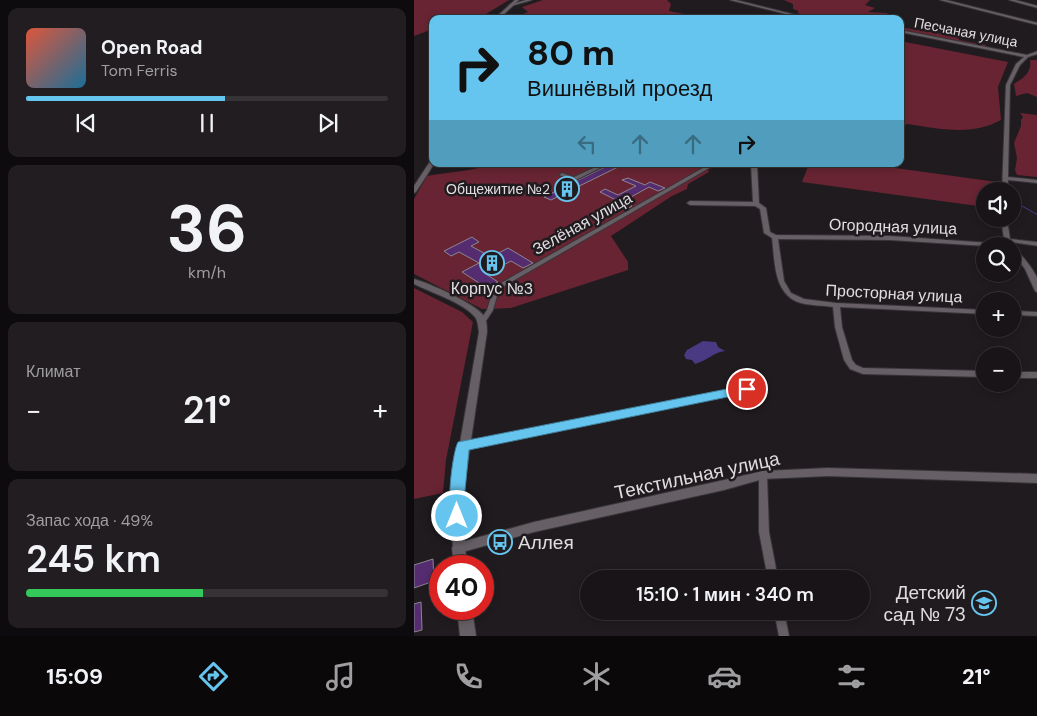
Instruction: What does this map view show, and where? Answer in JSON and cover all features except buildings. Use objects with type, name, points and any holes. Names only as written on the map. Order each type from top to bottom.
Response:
[{"type":"main road","points":[[459,548],[460,555]]},
{"type":"main road","points":[[466,620],[468,636]]},
{"type":"street","points":[[500,15],[518,0]]},
{"type":"street","points":[[511,5],[530,0]]},
{"type":"street","points":[[732,0],[795,15]]},
{"type":"street","points":[[942,0],[1037,24]]},
{"type":"street","points":[[1011,0],[1037,7]]},
{"type":"street","name":"Песчаная улица","points":[[904,32],[1026,56]]},
{"type":"street","points":[[1006,182],[1008,85],[1018,64],[1026,56],[1037,52]]},
{"type":"street","points":[[414,191],[429,167]]},
{"type":"street","points":[[562,175],[574,179],[599,167]]},
{"type":"street","name":"Зелёная улица","points":[[482,322],[490,310],[496,288],[709,167]]},
{"type":"street","points":[[754,167],[756,204]]},
{"type":"street","points":[[1006,178],[1037,182]]},
{"type":"street","points":[[690,203],[756,204],[763,208],[767,233],[775,237]]},
{"type":"street","name":"Огородная улица","points":[[775,237],[890,238],[976,242]]},
{"type":"street","name":"Просторная улица","points":[[775,237],[781,281],[789,294],[802,300],[836,305],[976,312]]},
{"type":"street","name":"Огородная улица","points":[[1021,244],[1037,244]]},
{"type":"street","points":[[1021,257],[1034,278],[1037,291]]},
{"type":"street","points":[[414,281],[468,308],[480,317],[482,322],[482,342],[463,446],[456,501],[459,548]]},
{"type":"street","points":[[836,305],[838,332],[843,341],[846,357],[853,367],[863,370],[976,374]]},
{"type":"street","points":[[1021,313],[1037,314]]},
{"type":"street","points":[[1021,375],[1037,375]]},
{"type":"street","points":[[463,446],[747,389]]},
{"type":"street","name":"Текстильная улица","points":[[459,548],[534,527],[724,486],[763,475],[828,472],[1037,479]]},
{"type":"street","points":[[763,475],[764,532],[770,570]]},
{"type":"street","points":[[781,620],[784,636]]},
{"type":"shaded area","points":[[414,0],[509,0],[486,14],[429,15],[429,30],[414,36]]},
{"type":"shaded area","points":[[543,0],[667,0],[671,4],[669,11],[690,15],[520,15],[528,12],[522,7]]},
{"type":"shaded area","points":[[784,0],[870,0],[865,5],[875,8],[868,12],[887,13],[888,15],[805,15],[797,13],[799,11],[793,9],[793,4]]},
{"type":"shaded area","points":[[904,28],[942,34],[950,32],[958,35],[959,40],[986,45],[985,47],[904,31]]},
{"type":"shaded area","points":[[904,42],[1008,62],[998,87],[1001,120],[990,125],[967,130],[904,125]]},
{"type":"shaded area","points":[[1030,60],[1037,60],[1037,97],[1027,93],[1016,96],[1014,84],[1028,72]]},
{"type":"shaded area","points":[[1020,113],[1037,115],[1037,177],[1017,175],[1015,170],[1017,158],[1014,143],[1023,117]]},
{"type":"shaded area","points":[[482,167],[714,167],[708,170],[709,172],[688,184],[687,189],[672,196],[611,236],[628,262],[628,270],[511,308],[482,309],[414,274],[414,199],[427,176]]},
{"type":"shaded area","points":[[808,167],[888,167],[997,182],[976,182],[976,206],[802,182]]},
{"type":"shaded area","points":[[414,288],[462,312],[473,322],[446,460],[443,493],[414,499]]},
{"type":"shaded area","points":[[703,341],[716,342],[718,347],[725,351],[695,364],[692,360],[686,359],[684,355],[687,350]]},
{"type":"waterway","points":[[1021,205],[1038,215]]},
{"type":"place","name":"Общежитие №2","points":[[567,189]]},
{"type":"place","name":"Корпус №3","points":[[492,263]]},
{"type":"place","name":"Аллея","points":[[500,542]]},
{"type":"place","name":"Детский сад № 73","points":[[984,603]]},
{"type":"route","points":[[457,516],[456,501],[463,446],[747,389]]}]
